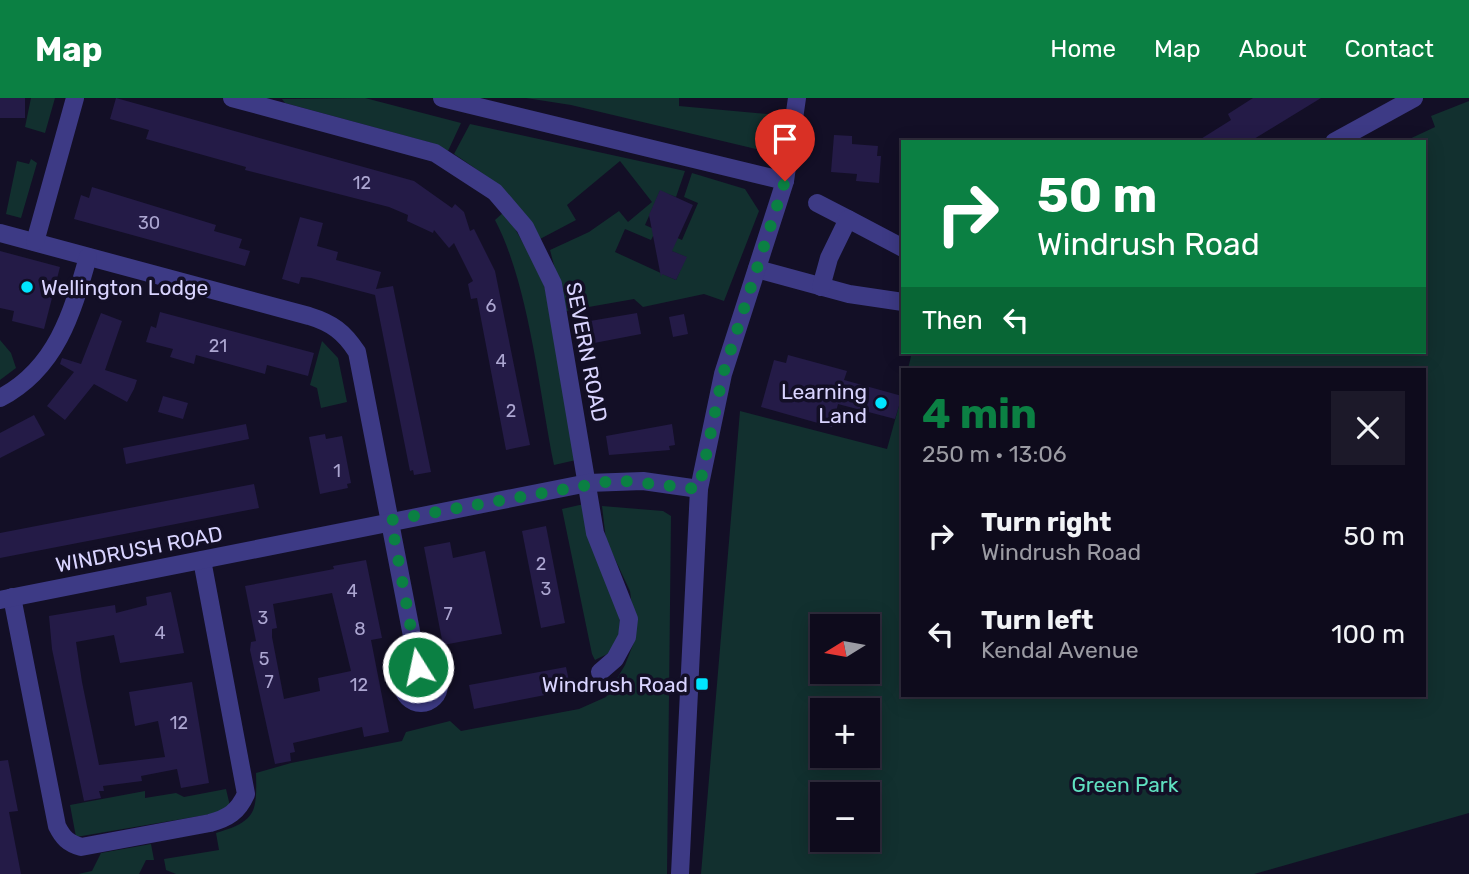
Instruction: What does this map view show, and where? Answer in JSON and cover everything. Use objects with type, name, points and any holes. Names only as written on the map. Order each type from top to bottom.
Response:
[{"type":"street","points":[[35,242],[75,98]]},
{"type":"street","name":"SEVERN ROAD","points":[[232,98],[435,153],[495,192],[525,228],[554,284],[595,533],[629,619],[627,637],[615,659],[600,672]]},
{"type":"street","points":[[442,98],[785,181]]},
{"type":"street","points":[[680,874],[699,489],[723,374],[785,181],[797,98]]},
{"type":"street","points":[[1339,140],[1414,98]]},
{"type":"street","points":[[817,203],[901,247]]},
{"type":"street","points":[[821,287],[829,258],[848,219]]},
{"type":"street","points":[[0,233],[309,316],[330,323],[345,335],[356,352],[418,667]]},
{"type":"street","points":[[0,398],[17,389],[41,368],[60,341],[88,257]]},
{"type":"street","points":[[757,270],[880,301],[901,302]]},
{"type":"street","name":"WINDRUSH ROAD","points":[[6,599],[391,520],[588,483],[616,480],[699,489]]},
{"type":"street","points":[[6,599],[57,826],[69,844],[81,847],[210,823],[226,819],[239,808],[246,794],[202,560]]},
{"type":"green space","points":[[31,98],[55,98],[45,133],[25,127]]},
{"type":"green space","points":[[365,98],[461,123],[448,151],[432,143],[285,103],[282,99]]},
{"type":"green space","points":[[526,98],[679,98],[679,106],[777,115],[771,141],[756,149],[571,105]]},
{"type":"green space","name":"Green Park","points":[[1469,101],[1469,813],[1254,874],[701,874],[740,411],[887,449],[901,398],[901,697],[1426,697],[1426,368],[908,368],[912,354],[1426,354],[1426,140],[1407,140],[1435,127],[1431,116]]},
{"type":"green space","points":[[470,124],[685,171],[676,197],[660,191],[645,225],[656,230],[651,240],[625,229],[615,252],[676,280],[686,257],[662,247],[668,234],[682,240],[698,203],[684,197],[692,173],[745,189],[759,211],[724,301],[704,294],[643,307],[634,299],[566,311],[550,250],[589,232],[619,211],[628,222],[652,202],[620,161],[567,205],[576,220],[540,239],[522,212],[503,191],[454,154]]},
{"type":"green space","points":[[31,159],[37,163],[21,218],[6,214],[17,161],[29,164]]},
{"type":"green space","points":[[505,211],[536,266],[545,288],[576,460],[554,465],[525,306],[507,246],[495,220]]},
{"type":"green space","points":[[0,340],[11,353],[16,368],[0,380]]},
{"type":"green space","points":[[322,341],[338,358],[347,402],[321,408],[317,388],[310,385]]},
{"type":"green space","points":[[584,504],[612,579],[620,621],[618,639],[610,652],[595,660],[562,509]]},
{"type":"green space","points":[[602,506],[663,511],[671,516],[667,874],[176,874],[166,870],[164,859],[219,850],[216,833],[239,824],[251,814],[256,798],[256,773],[291,763],[402,741],[406,732],[450,721],[461,731],[579,709],[606,697],[625,665],[636,637],[630,591],[606,540]]},
{"type":"green space","points":[[226,789],[230,806],[223,812],[76,837],[70,805],[145,791],[145,798],[176,793],[184,797]]},
{"type":"green space","points":[[151,844],[154,860],[146,860],[139,874],[78,874],[92,871],[101,853]]},
{"type":"building","points":[[0,98],[25,98],[25,118],[0,118]]},
{"type":"building","points":[[116,98],[414,181],[452,208],[455,204],[464,212],[470,231],[474,229],[495,271],[530,445],[506,450],[477,298],[471,299],[468,284],[473,281],[454,243],[449,248],[434,230],[433,233],[407,221],[408,215],[389,207],[245,170],[246,167],[146,139],[149,130],[110,119]]},
{"type":"building","points":[[1253,98],[1321,98],[1252,140],[1199,140],[1231,120],[1228,114]]},
{"type":"building","points":[[834,135],[852,136],[852,144],[878,146],[877,156],[881,156],[879,183],[856,181],[857,174],[831,172]]},
{"type":"building","points":[[92,187],[216,225],[214,231],[242,239],[239,248],[250,251],[245,266],[74,219],[81,195],[89,198]]},
{"type":"building","points":[[660,190],[693,205],[672,251],[687,257],[676,280],[662,274],[661,277],[649,215]]},
{"type":"building","points":[[300,217],[323,223],[317,246],[338,252],[336,260],[381,272],[376,289],[393,286],[431,472],[414,475],[413,470],[410,471],[375,295],[311,278],[301,277],[299,284],[282,279]]},
{"type":"building","name":"Wellington Lodge","points":[[0,251],[60,267],[44,329],[12,321],[14,311],[0,308]]},
{"type":"building","points":[[160,312],[314,353],[308,376],[267,365],[265,374],[196,355],[194,364],[170,357],[173,349],[146,342],[151,326],[156,328]]},
{"type":"building","points":[[101,313],[122,321],[105,370],[137,380],[134,389],[127,402],[94,384],[65,420],[47,406],[74,372],[60,364],[62,358],[81,364]]},
{"type":"building","points":[[637,313],[641,334],[589,344],[586,326],[591,325],[590,321]]},
{"type":"building","points":[[684,314],[688,334],[673,337],[669,317]]},
{"type":"building","points":[[788,355],[847,371],[844,380],[901,396],[895,419],[838,404],[832,427],[761,407],[774,360],[786,363]]},
{"type":"building","points":[[163,396],[188,403],[183,419],[158,412]]},
{"type":"building","points":[[34,415],[45,435],[0,458],[0,433]]},
{"type":"building","points":[[246,424],[249,439],[126,464],[123,448]]},
{"type":"building","points":[[672,424],[675,445],[669,446],[670,450],[609,455],[606,436]]},
{"type":"building","points":[[325,434],[326,439],[342,436],[351,483],[347,484],[348,488],[320,494],[309,437]]},
{"type":"building","points":[[254,484],[259,508],[0,558],[0,533]]},
{"type":"building","points":[[546,526],[565,623],[541,628],[522,531]]},
{"type":"building","points":[[450,542],[453,558],[485,551],[502,634],[443,645],[424,547]]},
{"type":"building","points":[[366,560],[382,638],[371,640],[389,732],[364,737],[362,727],[293,743],[295,752],[290,753],[291,761],[275,764],[250,650],[251,642],[256,641],[245,586],[334,569],[333,566]],"holes":[[[332,593],[351,671],[318,678],[320,691],[284,699],[272,637],[272,629],[277,628],[273,604]]]},
{"type":"building","points":[[171,592],[184,653],[120,663],[114,635],[76,642],[82,682],[99,765],[165,757],[158,721],[135,726],[129,692],[192,682],[209,783],[181,788],[177,769],[141,776],[142,781],[103,786],[104,791],[99,791],[101,798],[84,801],[52,649],[49,616],[115,605],[116,613],[147,605],[146,597]]},
{"type":"building","points":[[566,667],[571,690],[474,709],[469,685]]},
{"type":"building","points":[[8,760],[18,811],[9,812],[21,874],[0,874],[0,761]]},
{"type":"place","name":"Wellington Lodge","points":[[27,287]]},
{"type":"place","name":"Learning Land","points":[[881,403]]},
{"type":"place","name":"Windrush Road","points":[[702,684]]},
{"type":"route","points":[[418,667],[391,520],[616,480],[699,489],[723,374],[785,181]]}]
